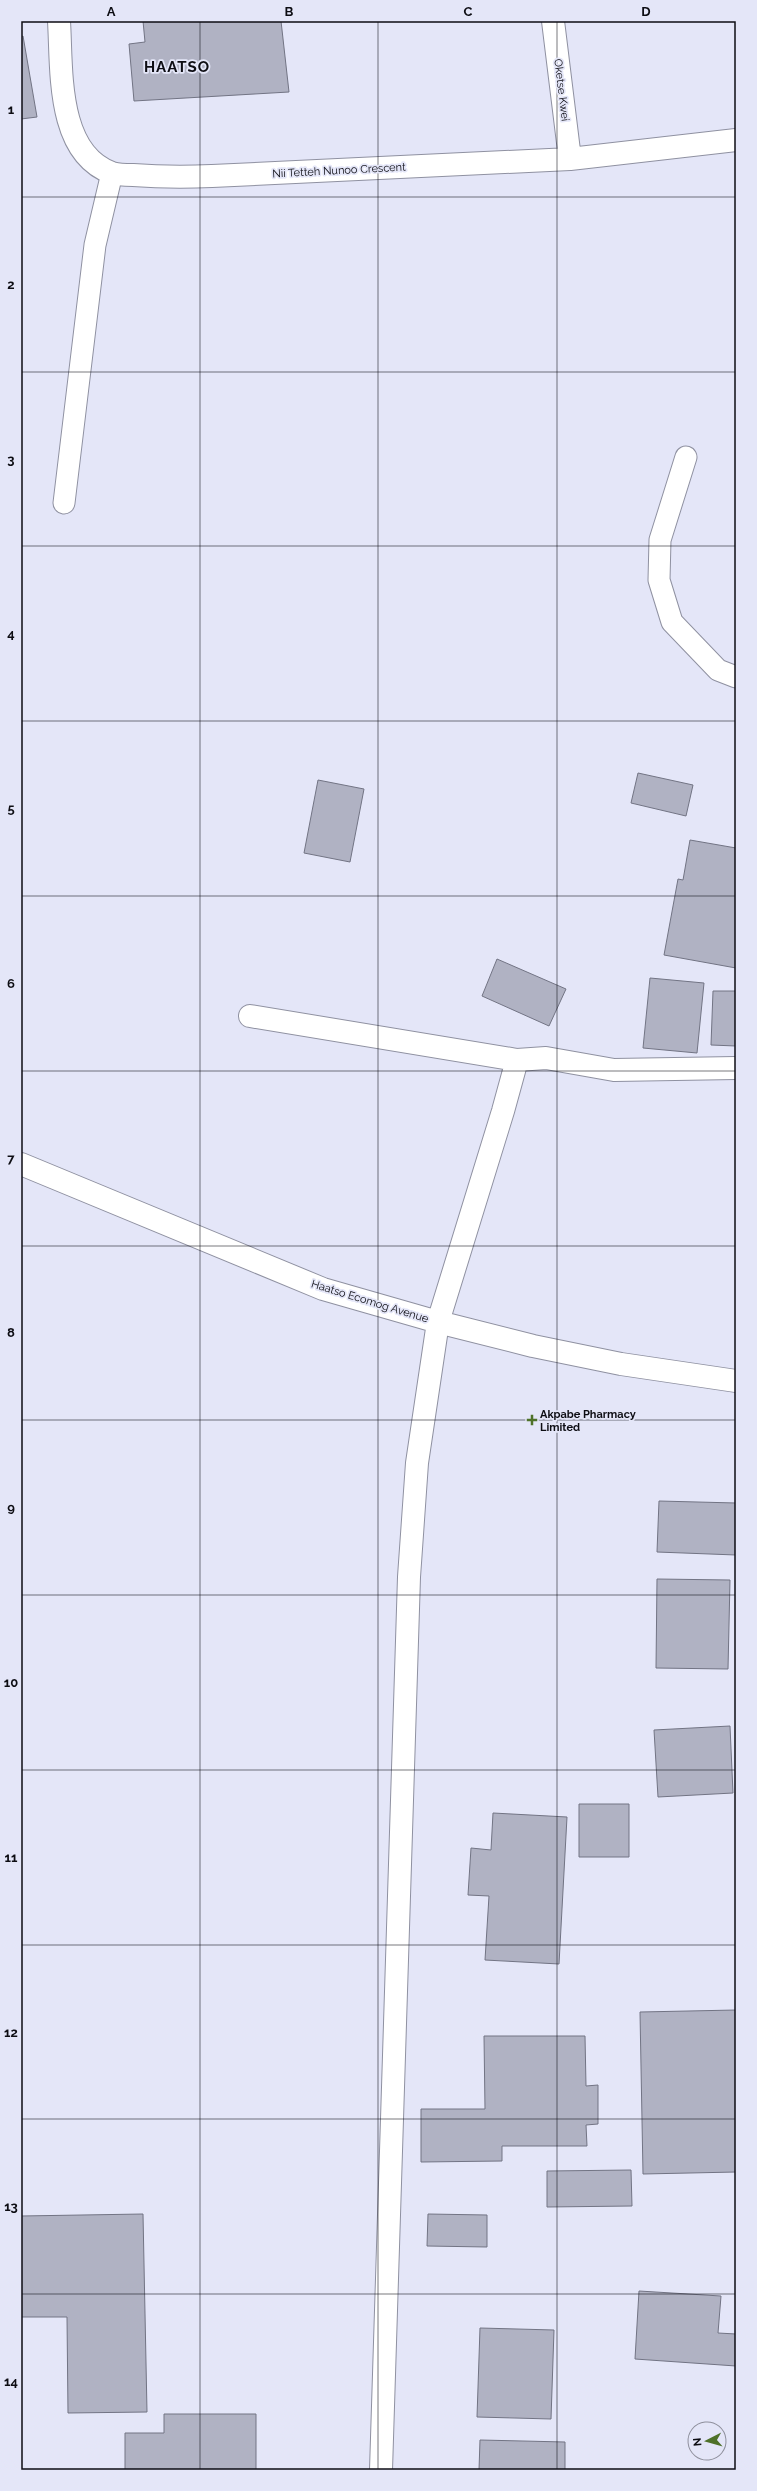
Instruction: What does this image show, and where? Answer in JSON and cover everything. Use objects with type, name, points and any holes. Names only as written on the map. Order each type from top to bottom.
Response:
[{"type":"street","name":"Nii Tetteh Nunoo Crescent","points":[[59,21],[65,106],[73,135],[87,159],[112,174],[159,177],[197,176],[570,159],[736,140]]},
{"type":"street","name":"Oketse Kwei","points":[[553,21],[570,159]]},
{"type":"street","points":[[250,1016],[517,1060],[546,1058],[614,1070],[736,1068]]},
{"type":"street","points":[[381,2470],[409,1576],[417,1463],[438,1322],[503,1111],[517,1060]]},
{"type":"street","name":"Haatso Ecomog Avenue","points":[[21,1164],[323,1289],[438,1322],[621,1364],[736,1381]]},
{"type":"lane","points":[[64,503],[95,245],[112,174]]},
{"type":"lane","points":[[686,457],[660,540],[659,580],[672,622],[718,670],[736,677]]},
{"type":"building","points":[[143,21],[281,21],[289,92],[134,101],[129,44],[145,42]]},
{"type":"building","points":[[23,36],[37,117],[21,119],[21,37]]},
{"type":"building","points":[[638,773],[693,785],[686,816],[631,803]]},
{"type":"building","points":[[318,780],[364,789],[350,862],[304,853]]},
{"type":"building","points":[[690,840],[736,848],[736,968],[664,955],[678,879],[683,880]]},
{"type":"building","points":[[497,959],[566,989],[549,1026],[482,996]]},
{"type":"building","points":[[650,978],[704,983],[697,1053],[643,1048]]},
{"type":"building","points":[[713,991],[736,991],[736,1046],[711,1045]]},
{"type":"building","points":[[659,1501],[736,1503],[736,1555],[657,1552]]},
{"type":"building","points":[[657,1579],[730,1580],[728,1669],[656,1668]]},
{"type":"building","points":[[730,1726],[733,1793],[658,1797],[654,1730]]},
{"type":"building","points":[[579,1804],[629,1804],[629,1857],[579,1857]]},
{"type":"building","points":[[493,1813],[567,1817],[559,1964],[485,1960],[489,1896],[468,1895],[471,1848],[491,1850]]},
{"type":"building","points":[[736,2010],[736,2172],[643,2174],[640,2012]]},
{"type":"building","points":[[484,2036],[585,2036],[586,2086],[598,2085],[598,2124],[586,2125],[587,2146],[502,2146],[502,2161],[421,2162],[421,2109],[485,2109]]},
{"type":"building","points":[[631,2170],[632,2206],[547,2207],[547,2171]]},
{"type":"building","points":[[143,2214],[147,2412],[68,2413],[67,2317],[21,2317],[21,2216]]},
{"type":"building","points":[[428,2214],[487,2215],[487,2247],[427,2246]]},
{"type":"building","points":[[639,2291],[721,2296],[718,2333],[736,2334],[736,2366],[635,2359]]},
{"type":"building","points":[[480,2328],[554,2330],[551,2419],[477,2417]]},
{"type":"building","points":[[164,2414],[256,2414],[256,2470],[125,2470],[125,2433],[164,2433]]},
{"type":"building","points":[[480,2440],[565,2442],[565,2470],[479,2470]]},
{"type":"place","name":"Akpabe Pharmacy Limited","points":[[532,1420]]},
{"type":"district","name":"HAATSO","points":[[177,67]]}]
